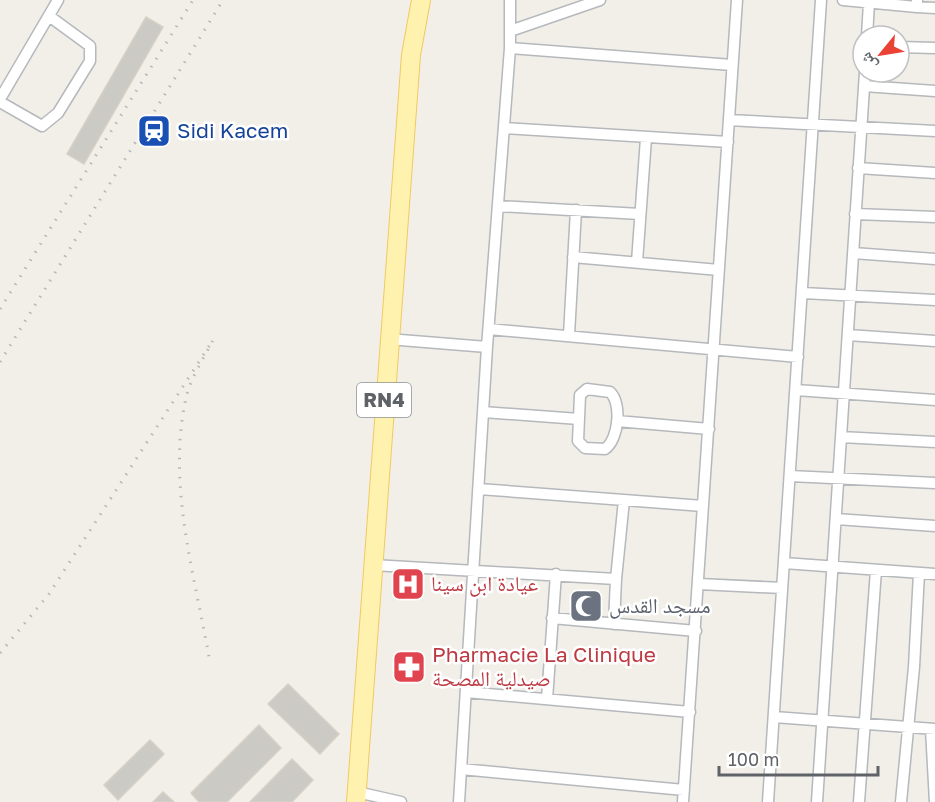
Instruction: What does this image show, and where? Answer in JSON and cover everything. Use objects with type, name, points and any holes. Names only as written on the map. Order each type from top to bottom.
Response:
[{"type":"main road","name":"RN4","points":[[356,797],[388,339],[411,55],[421,0]]},
{"type":"street","points":[[49,16],[90,46],[90,61],[58,113],[42,126],[0,100],[58,0]]},
{"type":"street","points":[[459,802],[487,347],[510,48],[510,0]]},
{"type":"street","points":[[510,31],[600,0]]},
{"type":"street","points":[[683,802],[737,0]]},
{"type":"street","points":[[768,802],[821,0]]},
{"type":"street","points":[[843,0],[869,3],[917,3],[935,8]]},
{"type":"street","points":[[868,24],[869,3]]},
{"type":"street","points":[[911,47],[935,48]]},
{"type":"street","points":[[510,48],[732,65]]},
{"type":"street","points":[[817,802],[864,86],[935,91]]},
{"type":"street","points":[[729,120],[935,131]]},
{"type":"street","points":[[504,128],[728,142]]},
{"type":"street","points":[[637,262],[646,138]]},
{"type":"street","points":[[858,168],[935,173]]},
{"type":"street","points":[[498,206],[640,214]]},
{"type":"street","points":[[569,335],[576,210]]},
{"type":"street","points":[[855,214],[935,217]]},
{"type":"street","points":[[853,253],[935,259]]},
{"type":"street","points":[[573,257],[719,270]]},
{"type":"street","points":[[803,293],[935,300]]},
{"type":"street","points":[[489,329],[798,357]]},
{"type":"street","points":[[848,335],[935,340]]},
{"type":"street","points":[[388,339],[487,347]]},
{"type":"street","points":[[796,390],[935,400]]},
{"type":"street","points":[[608,391],[615,398],[617,421],[610,446],[603,449],[582,446],[578,441],[579,418],[581,392],[608,391]]},
{"type":"street","points":[[483,412],[579,418]]},
{"type":"street","points":[[617,421],[709,429]]},
{"type":"street","points":[[841,437],[935,442]]},
{"type":"street","points":[[790,476],[935,483]]},
{"type":"street","points":[[479,489],[703,506]]},
{"type":"street","points":[[614,624],[624,500]]},
{"type":"street","points":[[836,519],[935,526]]},
{"type":"street","points":[[784,563],[833,569],[935,574]]},
{"type":"street","points":[[373,565],[474,569],[616,579]]},
{"type":"street","points":[[859,802],[876,570]]},
{"type":"street","points":[[901,802],[914,667],[919,573]]},
{"type":"street","points":[[547,699],[556,574]]},
{"type":"street","points":[[699,584],[782,588]]},
{"type":"street","points":[[552,618],[696,631]]},
{"type":"street","points":[[466,692],[690,712]]},
{"type":"street","points":[[774,717],[933,729],[935,802]]},
{"type":"street","points":[[461,769],[684,790]]},
{"type":"street","points":[[356,797],[401,802]]},
{"type":"building","points":[[146,17],[163,27],[84,164],[67,154]]},
{"type":"building","points":[[288,684],[339,734],[320,754],[268,704]]},
{"type":"building","points":[[259,725],[281,748],[227,802],[199,802],[191,793]]},
{"type":"building","points":[[150,740],[164,754],[118,800],[104,785]]},
{"type":"building","points":[[292,759],[313,780],[292,802],[250,802]]},
{"type":"building","points":[[163,792],[174,802],[153,802]]},
{"type":"railway","points":[[0,309],[193,0]]},
{"type":"railway","points":[[0,362],[223,0]]},
{"type":"railway","points":[[0,653],[49,594],[213,340],[194,376],[186,398],[179,463],[185,528],[209,657]]},
{"type":"place","name":"Sidi Kacem","points":[[154,131]]},
{"type":"place","name":"عيادة ابن سينا","points":[[408,584]]},
{"type":"place","name":"مسجد القدس","points":[[586,606]]},
{"type":"place","name":"Pharmacie La Clinique صيدلية المصحة","points":[[409,667]]}]
